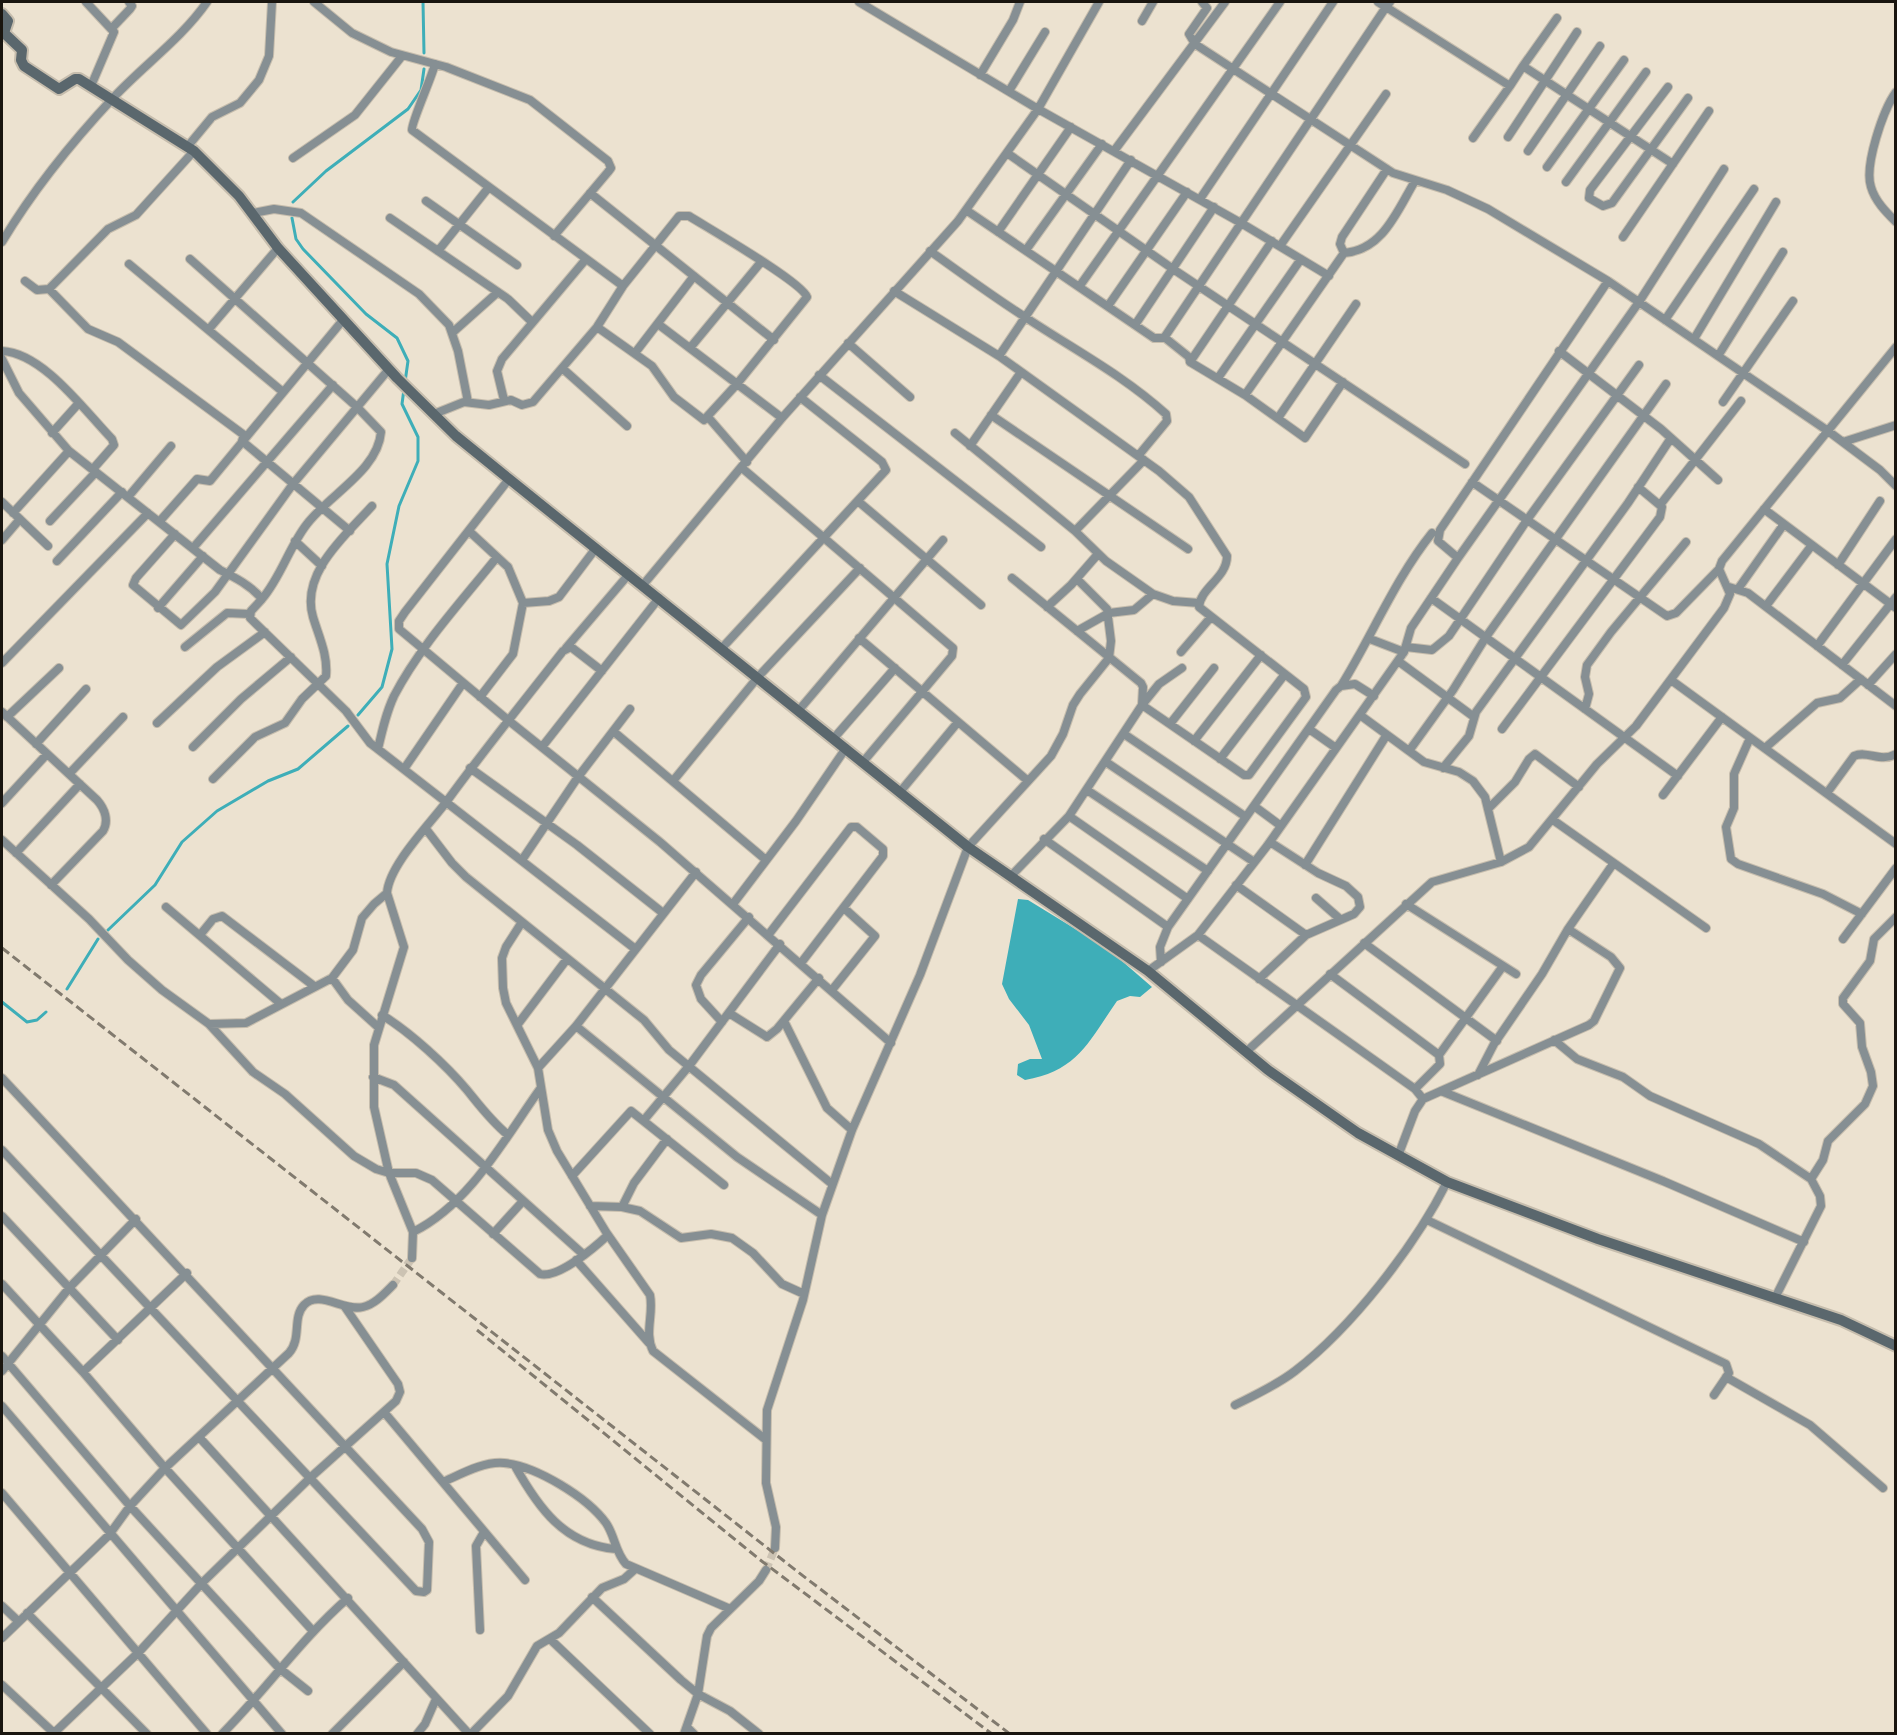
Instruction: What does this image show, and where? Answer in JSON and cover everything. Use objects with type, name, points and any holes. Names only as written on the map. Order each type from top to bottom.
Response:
[{"type":"street","points":[[86,2],[112,28]]},
{"type":"street","points":[[91,86],[112,37],[112,28],[130,9],[129,2]]},
{"type":"street","points":[[2,242],[26,201],[113,98],[183,30],[207,2]]},
{"type":"street","points":[[25,281],[37,290],[49,289],[108,229],[136,215],[191,149],[212,117],[240,103],[259,80],[269,56],[272,2]]},
{"type":"street","points":[[314,2],[352,33],[402,56],[435,64],[530,100],[608,161],[611,168],[554,236]]},
{"type":"street","points":[[859,2],[1038,109],[1214,207],[1329,276]]},
{"type":"street","points":[[980,75],[1013,20],[1020,2]]},
{"type":"street","points":[[643,585],[745,465],[782,417],[966,210],[1038,109],[1099,2]]},
{"type":"street","points":[[1142,21],[1153,2]]},
{"type":"street","points":[[1202,2],[1207,8],[1190,34],[1195,44],[1309,121],[1387,169],[1415,181],[1447,190],[1488,209],[1604,279],[1828,431],[1880,470],[1896,486]]},
{"type":"street","points":[[1114,151],[1225,2]]},
{"type":"street","points":[[1079,287],[1280,2]]},
{"type":"street","points":[[1200,199],[1334,2]]},
{"type":"street","points":[[1378,2],[1388,4],[1510,86]]},
{"type":"street","points":[[1164,337],[1388,4]]},
{"type":"street","points":[[2,14],[8,21],[4,33],[22,50],[21,60],[24,66],[59,89],[75,79],[91,86],[113,98],[145,123],[191,149],[254,213],[278,248],[393,373],[434,414],[509,479],[968,847],[1148,971],[1246,1052],[1358,1133],[1447,1182],[1598,1239],[1841,1320],[1896,1347]]},
{"type":"street","points":[[1473,138],[1557,18]]},
{"type":"street","points":[[1009,91],[1045,32]]},
{"type":"street","points":[[1508,137],[1577,32]]},
{"type":"street","points":[[1528,151],[1600,46]]},
{"type":"street","points":[[293,159],[355,115],[402,56]]},
{"type":"street","points":[[1547,167],[1624,60]]},
{"type":"street","points":[[435,64],[429,87],[413,120],[412,130],[624,286]]},
{"type":"street","points":[[1523,66],[1673,164]]},
{"type":"street","points":[[1566,182],[1646,72]]},
{"type":"street","points":[[1668,87],[1590,190],[1589,198],[1603,206],[1609,205],[1688,98]]},
{"type":"street","points":[[1896,92],[1883,120],[1869,176],[1877,199],[1896,222]]},
{"type":"street","points":[[1280,246],[1386,94]]},
{"type":"street","points":[[1623,237],[1709,111]]},
{"type":"street","points":[[998,232],[1071,127]]},
{"type":"street","points":[[1026,250],[1102,144]]},
{"type":"street","points":[[1006,153],[1065,196],[1465,464]]},
{"type":"street","points":[[999,356],[1092,214],[1131,160]]},
{"type":"street","points":[[1344,253],[1341,244],[1342,237],[1387,169]]},
{"type":"street","points":[[1148,971],[1198,935],[1270,842],[1398,661],[1405,650],[1411,628],[1639,302],[1724,169]]},
{"type":"street","points":[[1245,395],[1344,253],[1362,250],[1379,237],[1415,181]]},
{"type":"street","points":[[438,251],[489,187]]},
{"type":"street","points":[[1665,320],[1754,189]]},
{"type":"street","points":[[1108,306],[1187,192]]},
{"type":"street","points":[[590,193],[774,340]]},
{"type":"street","points":[[426,201],[517,266]]},
{"type":"street","points":[[1694,339],[1776,202]]},
{"type":"street","points":[[1135,325],[1214,207]]},
{"type":"street","points":[[254,213],[266,209],[288,209],[313,220],[368,261],[419,294],[443,317],[452,333],[468,402]]},
{"type":"street","points":[[966,210],[1154,338],[1164,337],[1189,357],[1190,362],[1245,395],[1305,438],[1343,382]]},
{"type":"street","points":[[434,414],[468,402],[489,405],[504,400],[522,405],[533,402],[597,327],[624,286],[675,220],[684,214],[802,289],[807,297],[737,384],[708,417],[700,420],[674,397],[658,372],[597,327]]},
{"type":"street","points":[[390,218],[498,292],[532,322]]},
{"type":"street","points":[[1190,362],[1272,241]]},
{"type":"street","points":[[209,329],[278,248]]},
{"type":"street","points":[[930,251],[1024,317],[1106,367],[1143,393],[1166,414],[1167,421],[1141,458],[1110,496],[1075,531]]},
{"type":"street","points":[[1718,356],[1783,252]]},
{"type":"street","points":[[190,259],[333,384],[381,432],[377,452],[369,463],[321,507],[295,541],[262,599],[249,614]]},
{"type":"street","points":[[504,400],[498,378],[499,365],[586,259]]},
{"type":"street","points":[[1218,378],[1301,259]]},
{"type":"street","points":[[690,348],[761,262]]},
{"type":"street","points":[[129,264],[283,392]]},
{"type":"street","points":[[635,353],[694,276]]},
{"type":"street","points":[[1458,558],[1442,546],[1438,536],[1604,279]]},
{"type":"street","points":[[49,289],[88,329],[118,342],[244,435],[242,441]]},
{"type":"street","points":[[894,291],[999,356],[1141,458],[1189,497],[1227,556],[1225,569],[1199,603]]},
{"type":"street","points":[[452,333],[498,292]]},
{"type":"street","points":[[1723,402],[1793,301]]},
{"type":"street","points":[[1278,418],[1356,304]]},
{"type":"street","points":[[159,522],[197,479],[210,481],[344,320]]},
{"type":"street","points":[[658,324],[782,417]]},
{"type":"street","points":[[848,343],[910,397]]},
{"type":"street","points":[[1472,482],[1666,616],[1671,616],[1719,569],[1722,561],[1896,347]]},
{"type":"street","points":[[2,351],[14,352],[30,358],[114,442],[94,471],[50,521]]},
{"type":"street","points":[[1559,351],[1643,415],[1718,480]]},
{"type":"street","points":[[2,359],[19,393],[69,451],[227,574],[240,579],[262,599]]},
{"type":"street","points":[[1370,639],[1405,650],[1432,650],[1438,647],[1616,394],[1639,365]]},
{"type":"street","points":[[562,368],[627,426]]},
{"type":"street","points":[[970,446],[1021,372]]},
{"type":"street","points":[[175,534],[133,581],[135,589],[177,623],[185,624],[215,592],[293,484],[357,407],[393,373]]},
{"type":"street","points":[[819,375],[1041,547]]},
{"type":"street","points":[[193,548],[268,463],[333,384]]},
{"type":"street","points":[[1409,751],[1447,698],[1485,637],[1666,384]]},
{"type":"street","points":[[722,648],[826,539],[884,474],[886,466],[800,397]]},
{"type":"street","points":[[1660,505],[1741,401]]},
{"type":"street","points":[[52,433],[78,404]]},
{"type":"street","points":[[991,415],[1188,549]]},
{"type":"street","points":[[708,417],[745,465],[826,539],[953,648],[952,657],[863,762]]},
{"type":"street","points":[[1843,442],[1896,425]]},
{"type":"street","points":[[955,433],[1075,531],[1098,554],[1153,594],[1199,603]]},
{"type":"street","points":[[1443,768],[1469,736],[1474,717],[1514,658],[1671,438]]},
{"type":"street","points":[[242,441],[350,531]]},
{"type":"street","points":[[57,561],[171,446]]},
{"type":"street","points":[[13,513],[69,451]]},
{"type":"street","points":[[509,479],[399,621],[399,629],[696,872],[891,1043]]},
{"type":"street","points":[[1502,729],[1660,517],[1663,510],[1660,505],[1638,487]]},
{"type":"street","points":[[1838,565],[1880,501]]},
{"type":"street","points":[[2,502],[48,546]]},
{"type":"street","points":[[859,502],[981,605]]},
{"type":"street","points":[[213,779],[255,737],[285,723],[302,699],[319,684],[326,672],[323,645],[311,602],[322,566],[332,550],[372,506]]},
{"type":"street","points":[[1764,509],[1893,606]]},
{"type":"street","points":[[2,663],[148,513]]},
{"type":"street","points":[[2,540],[20,519]]},
{"type":"street","points":[[1738,590],[1784,524]]},
{"type":"street","points":[[469,531],[511,571],[523,603],[513,654],[480,697]]},
{"type":"street","points":[[1161,962],[1160,947],[1168,927],[1341,686],[1370,639],[1387,602],[1432,533]]},
{"type":"street","points":[[1817,646],[1896,539]]},
{"type":"street","points":[[799,710],[943,540]]},
{"type":"street","points":[[295,541],[322,566]]},
{"type":"street","points":[[1585,709],[1588,694],[1585,677],[1587,665],[1686,542]]},
{"type":"street","points":[[1766,606],[1812,545]]},
{"type":"street","points":[[523,603],[559,597],[596,548]]},
{"type":"street","points":[[1047,607],[1077,579],[1098,554]]},
{"type":"street","points":[[158,608],[203,556]]},
{"type":"street","points":[[378,749],[387,711],[394,695],[424,651],[497,557]]},
{"type":"street","points":[[673,781],[758,677],[860,568]]},
{"type":"street","points":[[1246,1052],[1432,882],[1501,862],[1528,847],[1553,820],[1604,756],[1625,737],[1671,680],[1728,602],[1729,587],[1719,569]]},
{"type":"street","points":[[412,1258],[413,1232],[389,1173],[378,1129],[373,1077],[374,1045],[378,1028],[404,947],[387,893],[392,877],[470,768],[563,651],[629,574]]},
{"type":"street","points":[[1012,578],[1143,687],[1142,702]]},
{"type":"street","points":[[775,1548],[776,1527],[766,1483],[765,1439],[770,1396],[804,1294],[822,1215],[852,1130],[938,931],[968,847],[1058,744],[1080,694],[1109,658],[1109,613],[1103,603],[1077,579]]},
{"type":"street","points":[[1729,587],[1748,593],[1896,706]]},
{"type":"street","points":[[1077,631],[1109,613],[1134,610],[1153,594]]},
{"type":"street","points":[[1842,665],[1893,606],[1896,597]]},
{"type":"street","points":[[542,747],[659,598]]},
{"type":"street","points":[[1431,598],[1678,776]]},
{"type":"street","points":[[1142,702],[1220,759],[1244,775],[1249,775],[1308,694],[1202,611],[1199,603]]},
{"type":"street","points":[[185,647],[227,613],[232,611],[249,614],[319,684],[378,749],[634,948]]},
{"type":"street","points":[[1181,652],[1211,617]]},
{"type":"street","points":[[157,723],[217,667],[265,632]]},
{"type":"street","points":[[859,638],[1028,781]]},
{"type":"street","points":[[563,651],[571,647],[602,671]]},
{"type":"street","points":[[1194,741],[1258,653]]},
{"type":"street","points":[[1868,685],[1896,654]]},
{"type":"street","points":[[194,747],[241,699],[291,657]]},
{"type":"street","points":[[1398,661],[1474,717]]},
{"type":"street","points":[[51,885],[105,827],[101,804],[3,714],[59,668]]},
{"type":"street","points":[[834,738],[895,668]]},
{"type":"street","points":[[1170,724],[1214,668]]},
{"type":"street","points":[[1011,876],[1044,839],[1069,816],[1124,734],[1142,702],[1166,677],[1182,669]]},
{"type":"street","points":[[1220,759],[1285,674]]},
{"type":"street","points":[[1765,748],[1817,703],[1840,698],[1861,679]]},
{"type":"street","points":[[1671,680],[1893,842],[1896,832]]},
{"type":"street","points":[[404,769],[463,683]]},
{"type":"street","points":[[1341,686],[1355,684],[1374,696]]},
{"type":"street","points":[[36,744],[86,689]]},
{"type":"street","points":[[522,860],[578,777],[630,709]]},
{"type":"street","points":[[1360,715],[1424,762],[1460,772],[1473,781],[1485,797],[1501,862]]},
{"type":"street","points":[[69,774],[123,717]]},
{"type":"street","points":[[1664,795],[1722,717]]},
{"type":"street","points":[[900,792],[958,722]]},
{"type":"street","points":[[1309,729],[1336,748]]},
{"type":"street","points":[[613,731],[766,860]]},
{"type":"street","points":[[1124,734],[1246,817]]},
{"type":"street","points":[[1305,865],[1386,736]]},
{"type":"street","points":[[1750,738],[1734,774],[1734,808],[1725,827],[1731,859],[1738,864],[1840,901],[1862,914]]},
{"type":"street","points":[[733,904],[846,748]]},
{"type":"street","points":[[2,804],[47,753]]},
{"type":"street","points":[[1488,809],[1515,782],[1535,754],[1579,787]]},
{"type":"street","points":[[1827,793],[1854,756],[1863,754],[1883,759],[1896,754]]},
{"type":"street","points":[[1106,762],[1254,862]]},
{"type":"street","points":[[470,768],[577,845],[663,913]]},
{"type":"street","points":[[16,853],[80,784]]},
{"type":"street","points":[[1087,790],[1208,871]]},
{"type":"street","points":[[1254,806],[1281,826]]},
{"type":"street","points":[[1069,816],[1188,899]]},
{"type":"street","points":[[1553,820],[1706,928]]},
{"type":"street","points":[[769,934],[848,830],[854,826],[884,852],[801,963]]},
{"type":"street","points":[[426,829],[452,863],[644,1020],[662,1042],[689,1066],[832,1184]]},
{"type":"street","points":[[1044,839],[1168,927]]},
{"type":"street","points":[[2,840],[136,967],[209,1024],[253,1072],[285,1094],[368,1166],[389,1173],[425,1176],[540,1274],[551,1274],[584,1256],[608,1235]]},
{"type":"street","points":[[1259,979],[1306,935],[1358,911],[1360,903],[1358,897],[1346,886],[1305,865],[1270,842]]},
{"type":"street","points":[[1478,1075],[1568,929],[1613,864]]},
{"type":"street","points":[[1844,939],[1896,867]]},
{"type":"street","points":[[538,1068],[576,1026],[634,948],[696,872]]},
{"type":"street","points":[[1236,885],[1306,935]]},
{"type":"street","points":[[209,1024],[246,1023],[332,978],[353,950],[362,918],[374,903],[387,893]]},
{"type":"street","points":[[1316,898],[1340,919]]},
{"type":"street","points":[[1407,904],[1516,974]]},
{"type":"street","points":[[166,907],[281,1004]]},
{"type":"street","points":[[832,990],[875,936],[844,908]]},
{"type":"street","points":[[200,935],[213,919],[222,916],[314,986]]},
{"type":"street","points":[[722,1022],[701,999],[696,985],[701,975],[749,917]]},
{"type":"street","points":[[1811,1179],[1823,1160],[1828,1141],[1865,1104],[1873,1086],[1872,1072],[1862,1047],[1860,1023],[1844,1004],[1843,998],[1869,961],[1874,939],[1896,917]]},
{"type":"street","points":[[522,922],[506,947],[502,958],[506,1003],[538,1068],[548,1130],[590,1206],[650,1295],[652,1305],[649,1343]]},
{"type":"street","points":[[1398,1156],[1415,1111],[1423,1099],[1594,1021],[1620,968],[1611,957],[1568,929]]},
{"type":"street","points":[[1198,935],[1415,1089],[1423,1099]]},
{"type":"street","points":[[1364,943],[1497,1041]]},
{"type":"street","points":[[644,1120],[689,1066],[780,944]]},
{"type":"street","points":[[518,1024],[567,959]]},
{"type":"street","points":[[1415,1089],[1440,1064],[1439,1055],[1503,966]]},
{"type":"street","points":[[1330,974],[1439,1055]]},
{"type":"street","points":[[332,978],[348,1000],[378,1028]]},
{"type":"street","points":[[729,1013],[767,1037],[773,1034],[819,978]]},
{"type":"street","points":[[382,1015],[401,1027],[466,1088],[489,1118],[508,1135]]},
{"type":"street","points":[[784,1021],[827,1108],[852,1130]]},
{"type":"street","points":[[576,1026],[663,1098],[784,1192],[822,1215]]},
{"type":"street","points":[[1554,1040],[1577,1059],[1623,1077],[1650,1096],[1759,1144],[1811,1179],[1820,1196],[1821,1206],[1774,1298]]},
{"type":"street","points":[[373,1077],[394,1085],[584,1256]]},
{"type":"street","points":[[2,1078],[346,1444],[427,1537],[428,1587],[424,1592],[416,1591],[2,1150]]},
{"type":"street","points":[[413,1232],[425,1226],[454,1201],[486,1166],[540,1089]]},
{"type":"street","points":[[1441,1091],[1652,1176],[1804,1242]]},
{"type":"street","points":[[572,1176],[627,1113],[634,1112],[724,1185]]},
{"type":"street","points":[[622,1207],[634,1183],[668,1139]]},
{"type":"street","points":[[1235,1405],[1267,1389],[1310,1359],[1364,1303],[1427,1220],[1447,1182]]},
{"type":"street","points":[[493,1234],[523,1201]]},
{"type":"street","points":[[590,1206],[622,1207],[640,1211],[681,1238],[711,1234],[732,1238],[753,1253],[782,1284],[804,1294]]},
{"type":"street","points":[[2,1216],[118,1340]]},
{"type":"street","points":[[2,1371],[70,1287],[136,1219]]},
{"type":"street","points":[[1427,1220],[1722,1361],[1730,1368],[1714,1395]]},
{"type":"street","points":[[576,1260],[649,1343],[653,1351],[765,1439]]},
{"type":"street","points":[[84,1372],[187,1274]]},
{"type":"street","points":[[2,1284],[84,1372],[165,1468],[312,1630]]},
{"type":"street","points":[[2,1638],[110,1535],[130,1506],[165,1468],[294,1347],[299,1312],[305,1304],[320,1299],[345,1307],[361,1308],[372,1303],[393,1285]]},
{"type":"street","points":[[2,1685],[54,1733],[139,1652],[202,1583],[311,1477],[396,1401],[400,1392],[398,1384],[345,1307]]},
{"type":"street","points":[[2,1356],[130,1506],[279,1668],[308,1691]]},
{"type":"street","points":[[1726,1377],[1810,1425],[1883,1488]]},
{"type":"street","points":[[2,1406],[282,1734]]},
{"type":"street","points":[[384,1412],[525,1580]]},
{"type":"street","points":[[199,1437],[470,1734],[508,1696],[531,1652],[542,1642],[559,1633],[602,1588],[624,1579],[634,1570]]},
{"type":"street","points":[[443,1482],[489,1464],[504,1463],[546,1477],[566,1488],[605,1523],[616,1549],[626,1564],[634,1570],[728,1608]]},
{"type":"street","points":[[515,1466],[534,1500],[561,1528],[589,1544],[616,1549]]},
{"type":"street","points":[[2,1493],[207,1734]]},
{"type":"street","points":[[480,1630],[476,1546],[484,1532]]},
{"type":"street","points":[[694,1734],[685,1730],[698,1694],[707,1636],[728,1608],[759,1581],[766,1570]]},
{"type":"street","points":[[222,1734],[254,1702],[279,1668],[312,1630],[348,1598]]},
{"type":"street","points":[[592,1598],[698,1694],[730,1711],[759,1734]]},
{"type":"street","points":[[2,1606],[18,1621]]},
{"type":"street","points":[[27,1613],[147,1734]]},
{"type":"street","points":[[550,1638],[650,1734]]},
{"type":"street","points":[[332,1734],[404,1662]]},
{"type":"street","points":[[417,1734],[428,1718],[436,1699]]},
{"type":"water","points":[[1018,899],[1028,900],[1108,949],[1152,987],[1140,997],[1130,996],[1117,1001],[1090,1041],[1070,1062],[1043,1076],[1025,1080],[1017,1075],[1018,1064],[1030,1059],[1042,1059],[1029,1025],[1009,999],[1002,984]]},
{"type":"waterway","points":[[423,2],[424,53]]},
{"type":"waterway","points":[[293,202],[326,171],[408,109],[421,90],[424,69]]},
{"type":"waterway","points":[[292,218],[296,239],[303,249],[366,314],[397,338],[408,361],[405,382]]},
{"type":"waterway","points":[[358,715],[382,687],[392,649],[387,564],[399,506],[418,461],[418,437],[402,404],[404,389]]},
{"type":"waterway","points":[[108,930],[155,885],[182,842],[217,811],[268,781],[298,769],[348,726]]},
{"type":"waterway","points":[[67,989],[98,939]]},
{"type":"waterway","points":[[2,1002],[27,1022],[37,1020],[46,1012]]},
{"type":"tunnel","points":[[393,1285],[412,1258]]},
{"type":"tunnel","points":[[766,1570],[775,1548]]},
{"type":"railway","points":[[2,948],[798,1572],[1010,1734]]},
{"type":"railway","points":[[477,1330],[759,1559],[992,1734]]}]
